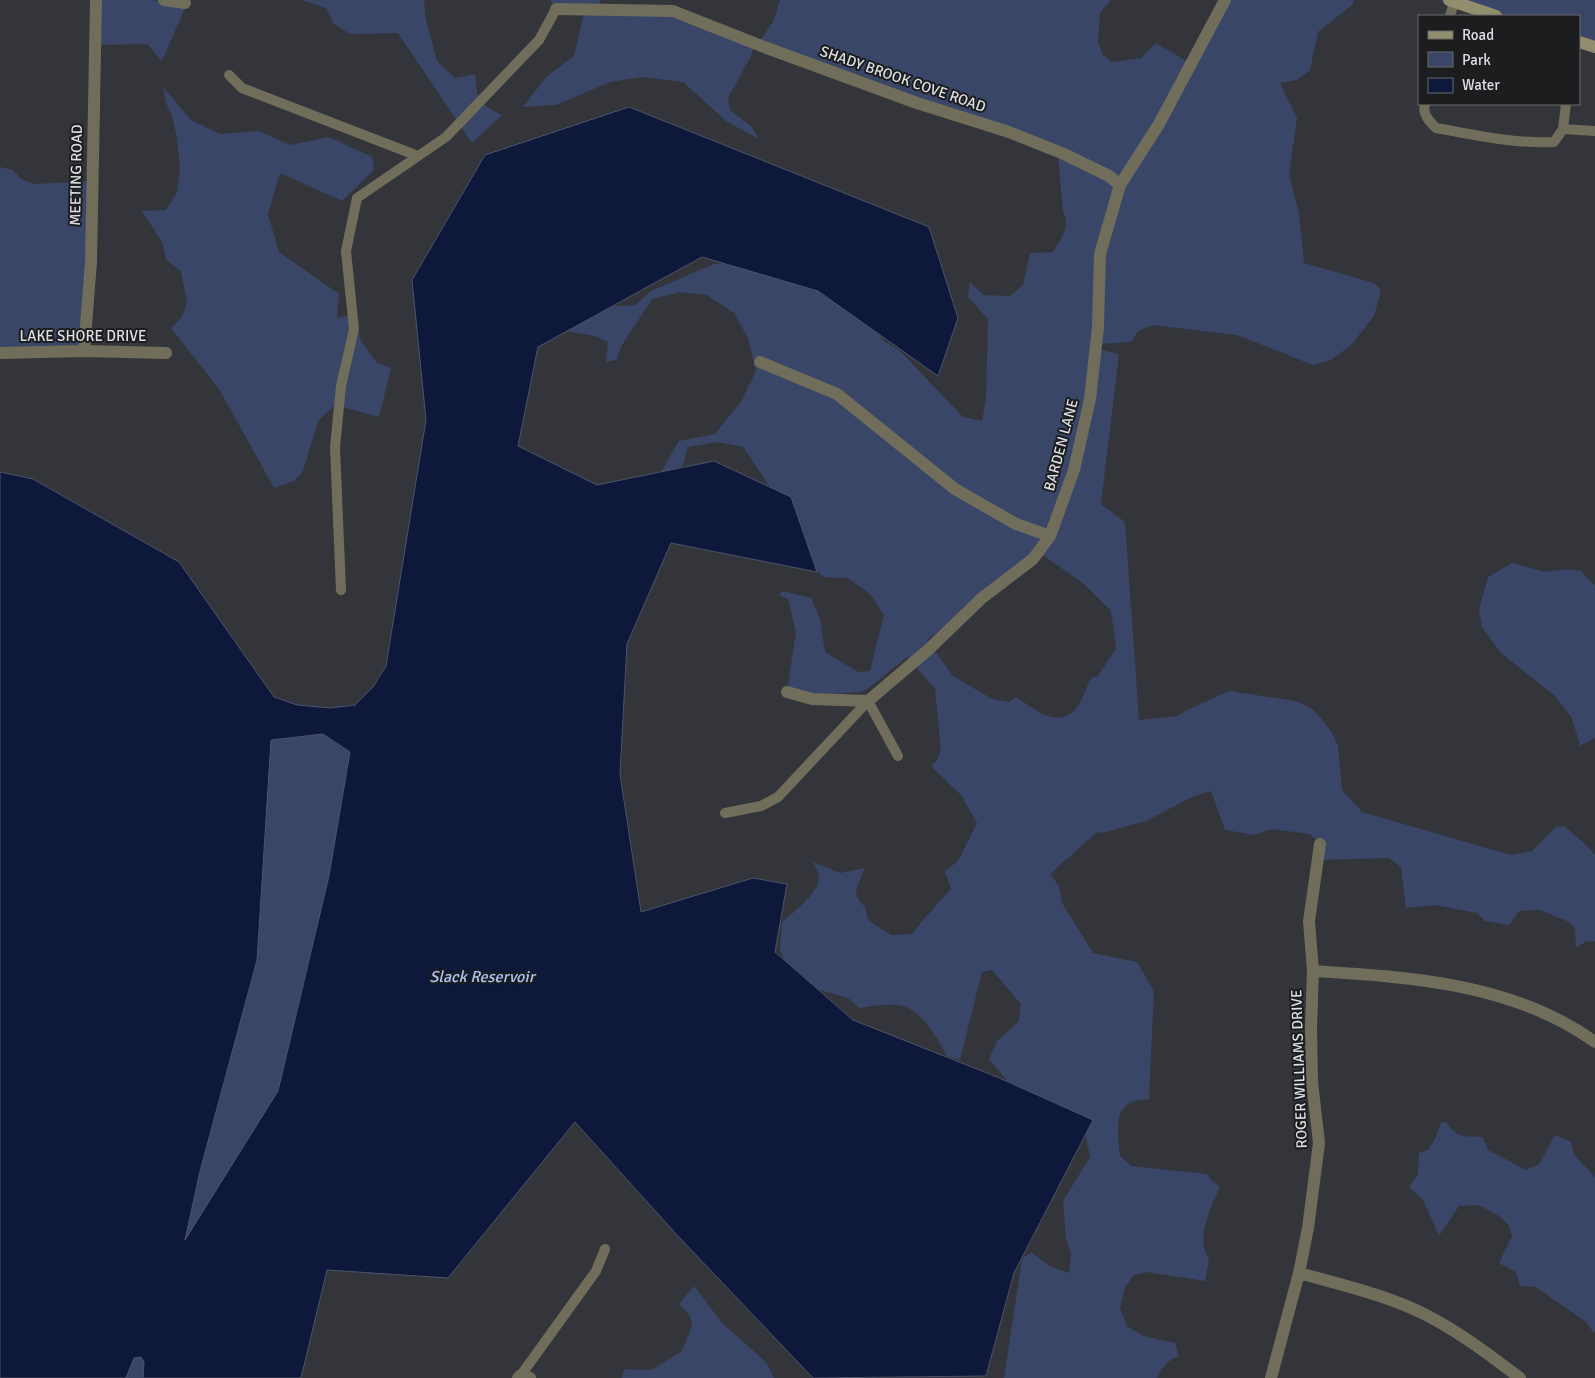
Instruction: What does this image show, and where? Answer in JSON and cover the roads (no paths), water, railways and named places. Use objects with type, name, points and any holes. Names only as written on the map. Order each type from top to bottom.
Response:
[{"type":"street","name":"MEETING ROAD","points":[[84,351],[91,262],[96,0]]},
{"type":"street","points":[[164,0],[185,3]]},
{"type":"street","name":"BARDEN LANE","points":[[868,701],[928,650],[982,598],[1033,559],[1050,536],[1074,470],[1090,399],[1098,327],[1100,254],[1120,184],[1159,124],[1225,0]]},
{"type":"street","points":[[1452,1],[1493,15]]},
{"type":"street","points":[[556,9],[675,5]]},
{"type":"street","name":"SHADY BROOK COVE ROAD","points":[[675,5],[764,47],[1072,157],[1109,176],[1120,184]]},
{"type":"street","points":[[1580,42],[1595,46]]},
{"type":"street","name":"LAKE SHORE DRIVE","points":[[0,352],[84,351],[166,353]]},
{"type":"street","points":[[760,362],[837,394],[955,489],[1016,524],[1050,536]]},
{"type":"street","points":[[787,692],[812,699],[868,701]]},
{"type":"street","name":"ROGER WILLIAMS DRIVE","points":[[1271,1378],[1299,1273],[1308,1228],[1319,1143],[1312,1082],[1313,971],[1309,921],[1320,844]]},
{"type":"street","points":[[1313,971],[1374,974],[1440,982],[1497,994],[1549,1015],[1595,1042]]},
{"type":"street","points":[[1299,1273],[1369,1292],[1430,1317],[1484,1350],[1520,1378]]},
{"type":"lane","points":[[1450,15],[1452,1]]},
{"type":"lane","points":[[341,590],[335,447],[341,386],[354,329],[346,251],[357,198],[446,137],[539,40],[556,9]]},
{"type":"lane","points":[[230,75],[242,88],[418,156]]},
{"type":"lane","points":[[1425,105],[1423,109],[1428,120],[1436,128],[1526,142],[1554,142],[1562,129],[1566,105]]},
{"type":"lane","points":[[1562,129],[1595,131]]},
{"type":"lane","points":[[726,813],[761,806],[778,797],[868,701],[898,756]]},
{"type":"lane","points":[[523,1377],[596,1271],[605,1249]]},
{"type":"water","name":"Slack Reservoir","points":[[629,107],[929,227],[958,318],[938,376],[818,291],[702,257],[538,347],[518,446],[597,485],[714,461],[791,497],[817,572],[671,543],[627,644],[620,774],[641,912],[753,878],[787,884],[775,952],[853,1020],[997,1077],[1093,1120],[1014,1273],[986,1376],[813,1378],[677,1235],[575,1122],[448,1278],[327,1270],[301,1378],[143,1378],[144,1362],[141,1357],[134,1358],[126,1378],[0,1378],[0,472],[33,479],[179,562],[274,697],[297,705],[330,708],[355,705],[373,687],[386,666],[426,420],[412,280],[485,155]],"holes":[[[323,734],[350,752],[329,876],[278,1091],[185,1240],[200,1171],[257,960],[271,740]]]}]
